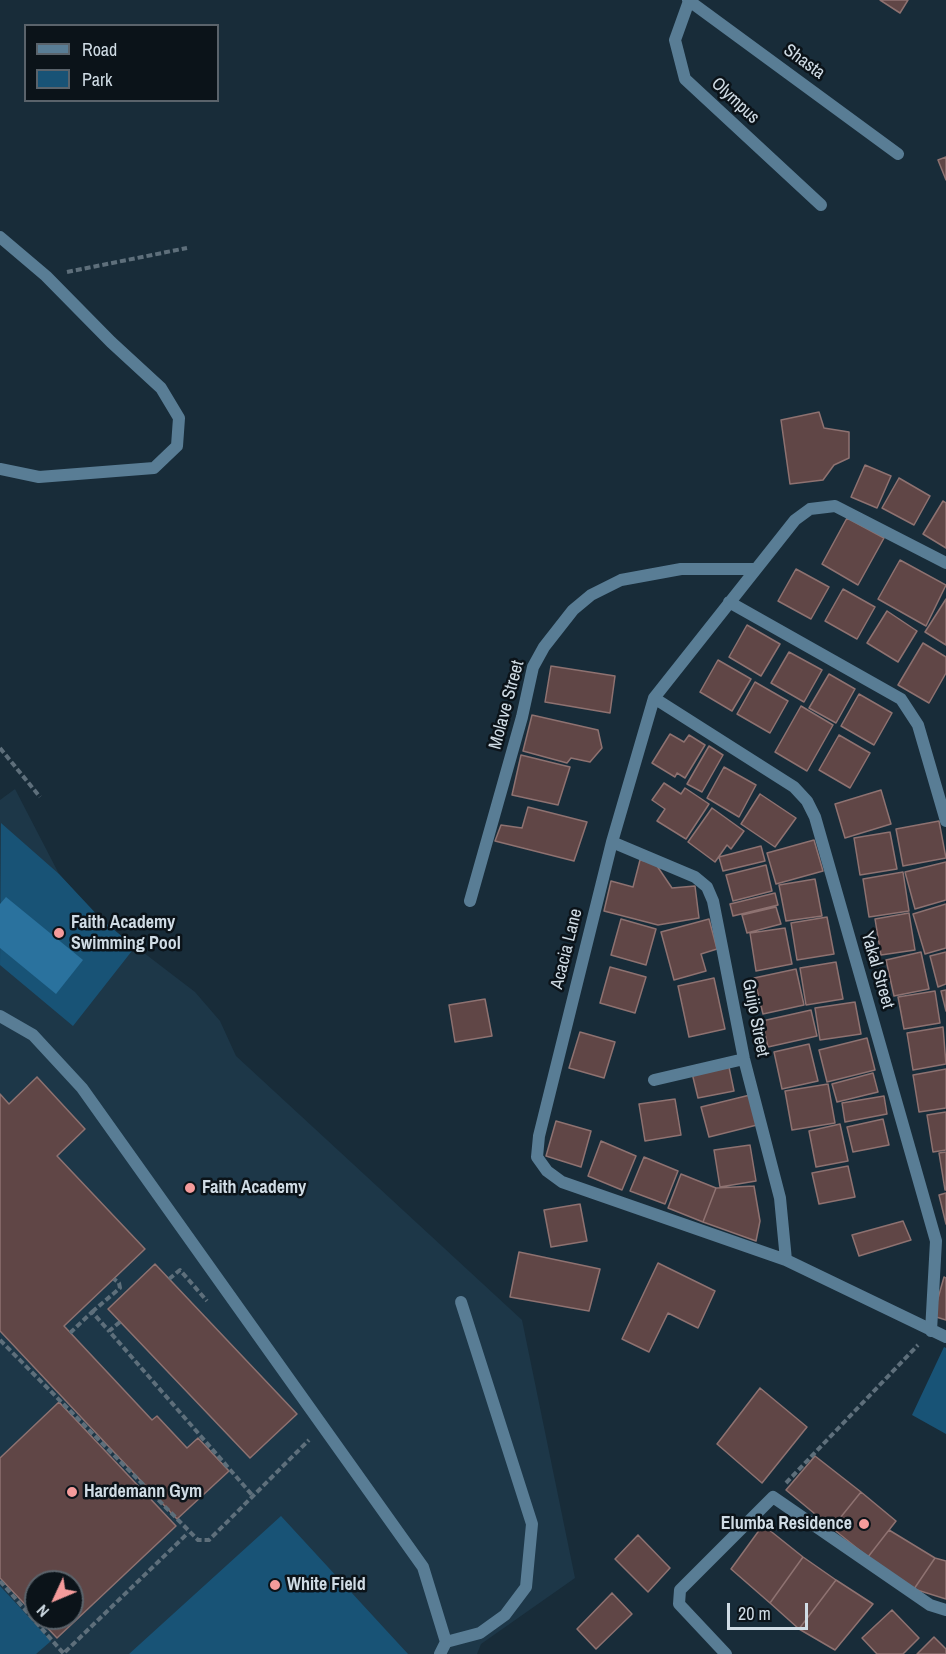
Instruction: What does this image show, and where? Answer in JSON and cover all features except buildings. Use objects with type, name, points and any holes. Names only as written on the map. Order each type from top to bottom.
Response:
[{"type":"street","name":"Shasta","points":[[689,0],[898,154]]},
{"type":"street","name":"Olympus","points":[[689,0],[675,40],[685,79],[821,205]]},
{"type":"street","points":[[0,237],[46,276],[111,342],[161,388],[179,418],[177,446],[154,468],[39,477],[0,469]]},
{"type":"street","name":"Acacia Lane","points":[[946,564],[835,506],[810,509],[795,520],[654,698],[612,842],[539,1136],[537,1157],[547,1171],[562,1182],[786,1260],[946,1337]]},
{"type":"street","name":"Molave Street","points":[[470,901],[522,717],[533,667],[544,647],[573,610],[591,595],[621,580],[681,569],[756,569]]},
{"type":"street","points":[[729,602],[901,699],[918,725],[946,821]]},
{"type":"street","name":"Yakal Street","points":[[654,698],[794,787],[807,801],[815,817],[936,1241],[931,1331]]},
{"type":"street","name":"Guijo Street","points":[[612,842],[695,877],[707,887],[713,901],[744,1059],[780,1198],[786,1260]]},
{"type":"street","points":[[0,1016],[33,1035],[82,1088],[423,1567],[446,1642],[440,1654]]},
{"type":"street","points":[[654,1080],[744,1059]]},
{"type":"street","points":[[446,1642],[480,1633],[504,1615],[526,1587],[532,1524],[461,1302]]},
{"type":"street","points":[[726,1654],[679,1604],[680,1590],[773,1497],[930,1605],[946,1610]]},
{"type":"path","points":[[46,276],[187,248]]},
{"type":"path","points":[[0,748],[40,797]]},
{"type":"path","points":[[169,1279],[180,1270],[210,1304]]},
{"type":"path","points":[[70,1333],[120,1288],[119,1283],[114,1279]]},
{"type":"path","points":[[92,1312],[253,1496]]},
{"type":"path","points":[[109,1331],[120,1322]]},
{"type":"path","points":[[773,1497],[931,1331]]},
{"type":"path","points":[[0,1340],[33,1369],[188,1533],[198,1540],[209,1540],[308,1441],[309,1435]]},
{"type":"path","points":[[0,1581],[65,1653],[188,1533]]},
{"type":"shaded area","name":"Faith Academy","points":[[15,789],[59,874],[101,920],[195,992],[220,1021],[236,1056],[522,1320],[575,1578],[481,1644],[477,1654],[0,1654],[0,800]]},
{"type":"shaded area","points":[[6,897],[83,960],[56,994],[0,948],[0,904]]},
{"type":"green space","name":"Faith Academy Swimming Pool","points":[[1,823],[59,874],[102,920],[135,947],[73,1026],[0,965]]},
{"type":"green space","points":[[944,1347],[946,1348],[946,1434],[912,1415]]},
{"type":"green space","name":"White Field","points":[[281,1516],[408,1654],[129,1654]]},
{"type":"green space","points":[[0,1586],[24,1612],[24,1630],[41,1630],[51,1641],[36,1654],[0,1654]]},
{"type":"place","name":"Faith Academy Swimming Pool","points":[[59,933]]},
{"type":"place","name":"Faith Academy","points":[[190,1188]]},
{"type":"place","name":"Hardemann Gym","points":[[72,1492]]},
{"type":"place","name":"Elumba Residence","points":[[864,1524]]},
{"type":"place","name":"White Field","points":[[275,1585]]}]
